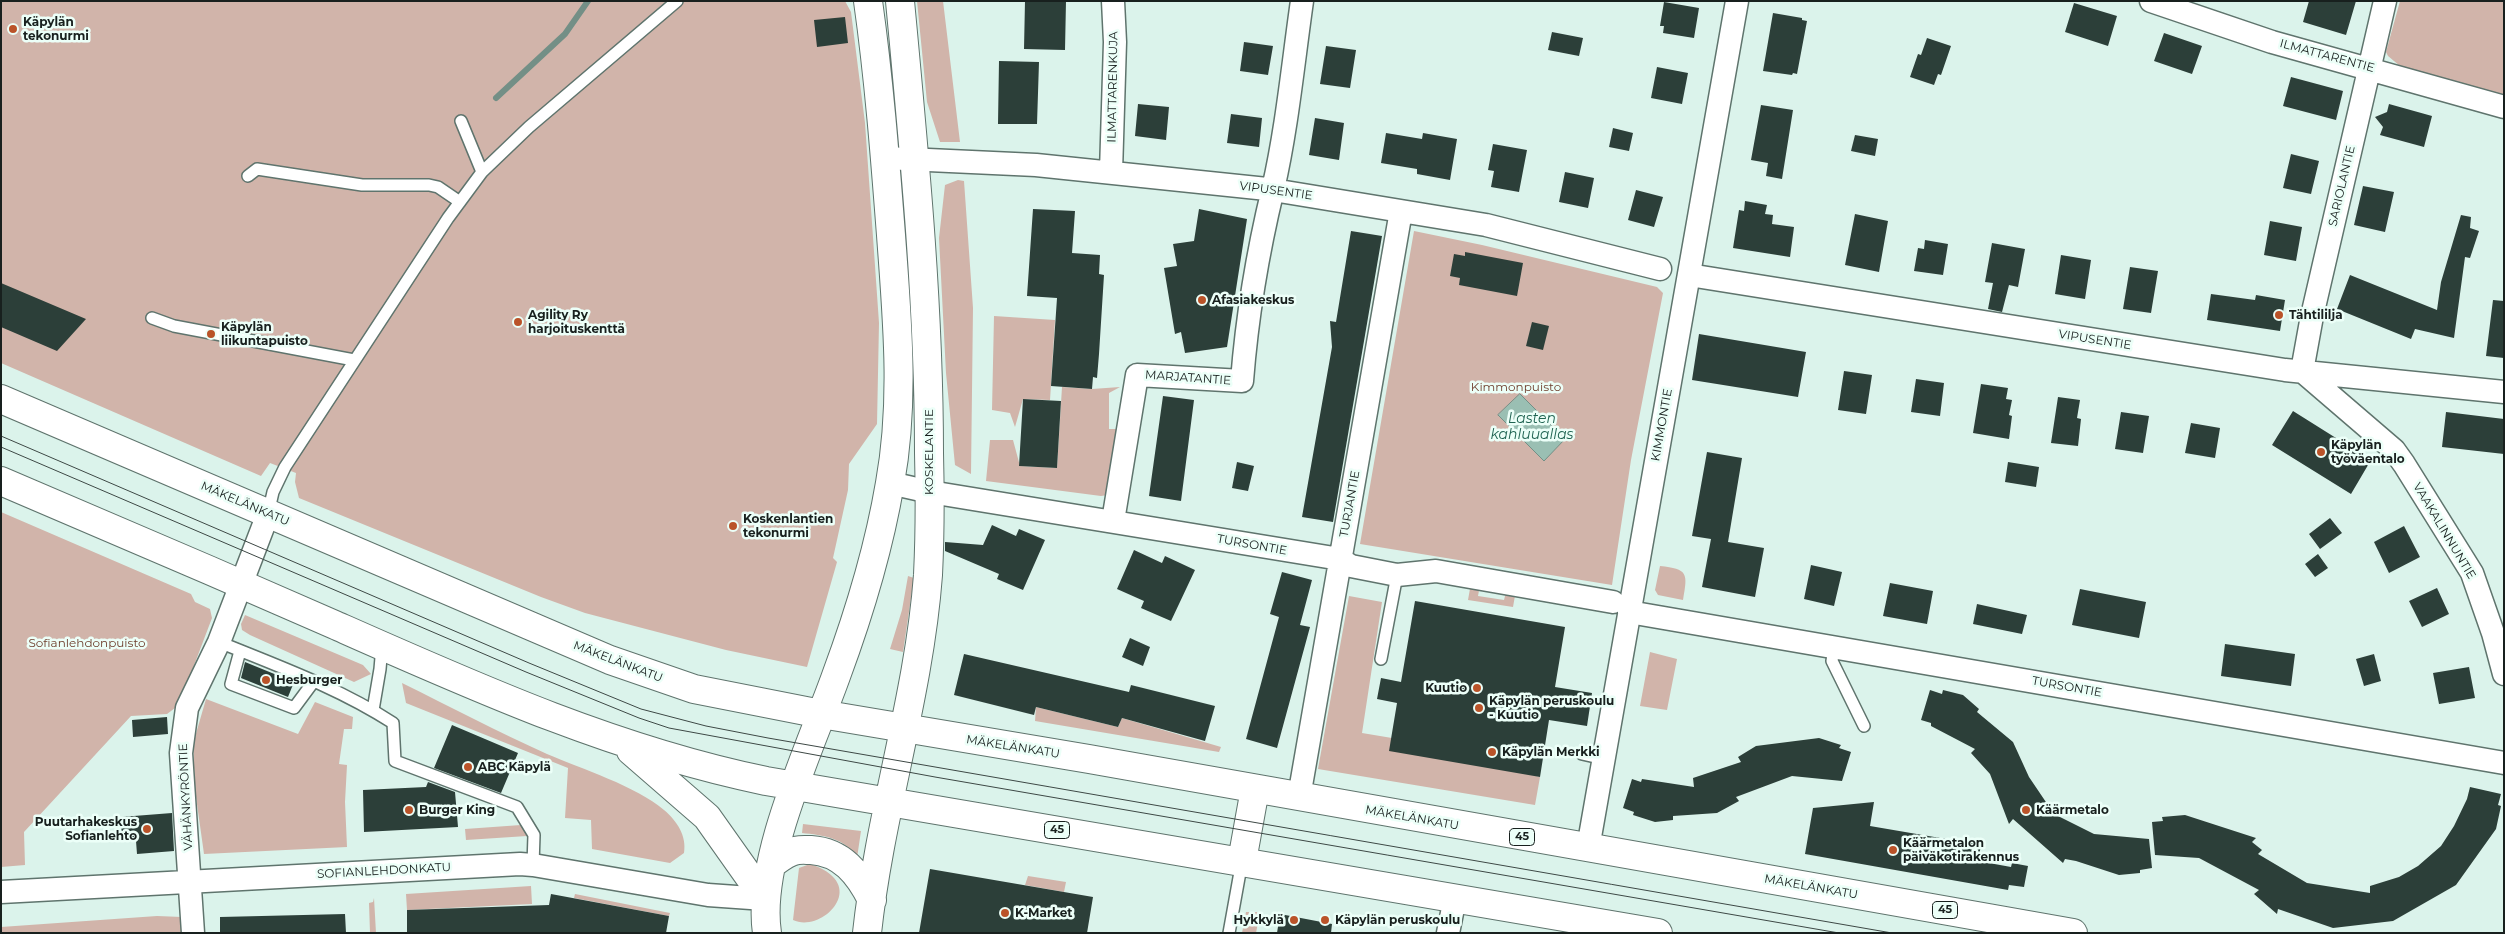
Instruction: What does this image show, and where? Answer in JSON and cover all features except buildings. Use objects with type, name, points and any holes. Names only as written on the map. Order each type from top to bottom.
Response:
[{"type":"main road","points":[[767,921],[771,865],[796,786],[845,651],[876,546],[890,483],[897,437],[898,336],[878,69],[868,1]]},
{"type":"main road","name":"KOSKELANTIE","points":[[865,931],[888,801],[911,695],[926,592],[930,492],[927,336],[900,1]]},
{"type":"main road","name":"MÄKELÄNKATU","points":[[1,399],[610,660],[662,680],[694,689],[821,714],[2073,933]]},
{"type":"main road","points":[[1,481],[457,678],[621,743],[678,761],[796,786],[888,801]]},
{"type":"main road","points":[[621,743],[707,817],[767,921]]},
{"type":"main road","points":[[1242,861],[1255,789]]},
{"type":"main road","name":"45","points":[[888,801],[1658,933]]},
{"type":"main road","points":[[771,865],[793,851],[819,851],[837,857],[859,876],[872,900]]},
{"type":"street","name":"ILMATTARENKUJA","points":[[1111,172],[1115,85],[1113,1]]},
{"type":"street","name":"MARJATANTIE","points":[[1113,521],[1137,375],[1242,381],[1265,223],[1273,190],[1302,1]]},
{"type":"street","name":"KIMMONTIE","points":[[1588,848],[1604,759],[1621,607],[1689,275],[1737,1]]},
{"type":"street","name":"ILMATTARENTIE","points":[[2152,1],[2272,42],[2504,107]]},
{"type":"street","name":"SARIOLANTIE","points":[[2302,372],[2312,316],[2385,1]]},
{"type":"street","name":"VIPUSENTIE","points":[[885,158],[1036,164],[1273,190],[1486,225],[1660,269]]},
{"type":"street","name":"TURJANTIE","points":[[1299,797],[1401,211]]},
{"type":"street","name":"VIPUSENTIE","points":[[1689,275],[2302,372],[2504,392]]},
{"type":"street","name":"VAAKALINNUNTIE","points":[[2302,372],[2394,450],[2404,464],[2472,573],[2494,633],[2504,674]]},
{"type":"street","name":"TURSONTIE","points":[[890,483],[930,492],[1340,560],[1351,566],[1397,575],[1436,571],[1834,647],[2504,763]]},
{"type":"street","name":"VÄHÄNKYRÖNTIE","points":[[193,933],[182,744],[187,708],[219,642],[268,514]]},
{"type":"street","name":"SOFIANLEHDONKATU","points":[[1,892],[533,864],[708,895],[767,921]]},
{"type":"street","points":[[1448,933],[1455,898]]},
{"type":"lane","points":[[268,514],[280,474],[354,360],[482,172],[528,127],[677,1]]},
{"type":"lane","points":[[461,120],[482,172]]},
{"type":"lane","points":[[248,176],[257,169],[362,185],[429,185],[438,188],[460,202]]},
{"type":"lane","points":[[152,318],[174,326],[354,360]]},
{"type":"lane","points":[[1381,659],[1397,575]]},
{"type":"lane","points":[[219,642],[314,681],[373,710],[393,723],[395,761],[517,807],[534,835],[533,864]]},
{"type":"lane","points":[[373,710],[382,646]]},
{"type":"lane","points":[[1834,647],[1832,661],[1864,726]]},
{"type":"lane","points":[[240,651],[231,684],[294,708],[314,681]]},
{"type":"lane","points":[[1582,754],[1604,759]]},
{"type":"lane","points":[[1229,933],[1242,861]]},
{"type":"green space","name":"Käpylän liikuntapuisto","points":[[1,1],[845,1],[851,12],[865,123],[879,323],[877,424],[849,464],[848,490],[833,558],[837,562],[807,667],[726,650],[585,613],[541,597],[299,498],[295,482],[296,473],[270,463],[261,476],[1,363]]},
{"type":"green space","points":[[917,1],[943,1],[960,142],[940,142],[927,102]]},
{"type":"green space","points":[[2400,1],[2504,1],[2504,100],[2400,66],[2388,56],[2386,52]]},
{"type":"green space","points":[[958,180],[964,181],[973,308],[971,474],[955,465],[946,373],[939,238],[945,185]]},
{"type":"green space","name":"Kimmonpuisto","points":[[1414,231],[1482,245],[1657,287],[1663,293],[1631,460],[1612,585],[1360,544]]},
{"type":"green space","points":[[994,316],[1055,320],[1050,400],[1023,399],[1015,427],[1010,413],[992,410]]},
{"type":"green space","points":[[1062,387],[1092,389],[1120,387],[1109,393],[1109,429],[1119,429],[1108,495],[1101,496],[986,481],[990,440],[1013,440],[1020,466],[1057,468]]},
{"type":"green space","name":"Sofianlehdonpuisto","points":[[1,512],[191,594],[195,602],[210,609],[212,618],[179,705],[167,714],[131,716],[24,832],[25,865],[1,867]]},
{"type":"green space","points":[[1660,566],[1676,569],[1684,574],[1683,600],[1658,595],[1655,590]]},
{"type":"green space","points":[[908,576],[914,578],[903,652],[890,649],[902,610]]},
{"type":"green space","points":[[1471,583],[1480,585],[1478,596],[1504,600],[1507,588],[1516,590],[1513,607],[1468,600]]},
{"type":"green space","points":[[1349,596],[1382,602],[1362,733],[1392,738],[1540,777],[1535,805],[1318,769]]},
{"type":"green space","points":[[245,615],[363,665],[371,674],[354,682],[250,635],[242,630],[241,624]]},
{"type":"green space","points":[[1650,652],[1677,659],[1667,710],[1640,706]]},
{"type":"green space","points":[[402,683],[529,746],[639,793],[669,814],[677,824],[684,841],[684,853],[670,863],[592,849],[591,820],[565,818],[568,768],[406,703]]},
{"type":"green space","points":[[206,699],[298,734],[315,702],[353,717],[352,729],[344,729],[339,764],[347,765],[345,802],[347,847],[204,854],[195,790],[193,744]]},
{"type":"green space","points":[[1036,707],[1118,727],[1122,718],[1221,747],[1219,752],[1035,721]]},
{"type":"green space","points":[[803,824],[861,831],[857,858],[847,846],[840,842],[817,835],[802,833]]},
{"type":"green space","points":[[521,825],[525,827],[527,836],[466,840],[465,829]]},
{"type":"green space","points":[[810,864],[828,873],[838,883],[840,894],[836,905],[817,920],[805,922],[793,920],[799,868]]},
{"type":"green space","points":[[1028,876],[1066,882],[1064,892],[1025,885]]},
{"type":"green space","points":[[531,886],[532,904],[407,910],[406,894]]},
{"type":"green space","points":[[575,894],[670,913],[669,916],[574,898]]},
{"type":"green space","points":[[374,898],[376,933],[370,933],[369,903],[373,902]]},
{"type":"green space","points":[[1246,912],[1260,912],[1256,933],[1242,933]]},
{"type":"green space","points":[[157,916],[182,917],[184,933],[1,933],[1,927]]},
{"type":"water","name":"Lasten kahluuallas","points":[[1520,394],[1565,439],[1544,461],[1498,415]]},
{"type":"waterway","points":[[496,98],[565,34],[588,1]]},
{"type":"tram line","points":[[1,436],[529,663],[641,709],[706,726],[768,738],[1892,933]]},
{"type":"tram line","points":[[1,447],[526,672],[639,718],[669,728],[935,777],[1839,933]]},
{"type":"place","name":"Käpylän tekonurmi","points":[[13,29]]},
{"type":"place","name":"Afasiakeskus","points":[[1202,300]]},
{"type":"place","name":"Tähtililja","points":[[2279,315]]},
{"type":"place","name":"Agility Ry harjoituskenttä","points":[[518,322]]},
{"type":"place","name":"Käpylän liikuntapuisto","points":[[211,334]]},
{"type":"place","name":"Käpylän työväentalo","points":[[2321,452]]},
{"type":"place","name":"Koskenlantien tekonurmi","points":[[733,526]]},
{"type":"place","name":"Hesburger","points":[[266,680]]},
{"type":"place","name":"Kuutio","points":[[1477,688]]},
{"type":"place","name":"Käpylän peruskoulu - Kuutio","points":[[1479,708]]},
{"type":"place","name":"Käpylän Merkki","points":[[1492,752]]},
{"type":"place","name":"ABC Käpylä","points":[[468,767]]},
{"type":"place","name":"Burger King","points":[[409,810]]},
{"type":"place","name":"Käärmetalo","points":[[2026,810]]},
{"type":"place","name":"Puutarhakeskus Sofianlehto","points":[[147,829]]},
{"type":"place","name":"Käärmetalon päiväkotirakennus","points":[[1893,850]]},
{"type":"place","name":"K-Market","points":[[1005,913]]},
{"type":"place","name":"Hykkylä","points":[[1294,920]]},
{"type":"place","name":"Käpylän peruskoulu","points":[[1325,920]]}]
